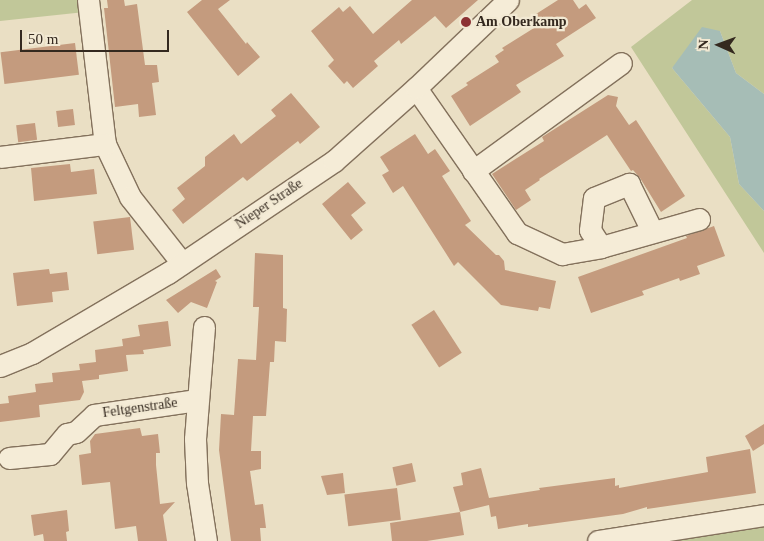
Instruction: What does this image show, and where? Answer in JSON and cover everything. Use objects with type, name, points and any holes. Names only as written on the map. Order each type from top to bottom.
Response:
[{"type":"street","points":[[88,0],[105,144],[130,197],[182,263]]},
{"type":"street","name":"Nieper Straße","points":[[0,366],[32,353],[182,263],[334,161],[416,88],[508,0]]},
{"type":"street","points":[[473,171],[621,63]]},
{"type":"street","points":[[416,88],[517,233],[562,254],[601,247],[699,219]]},
{"type":"street","points":[[0,157],[105,144]]},
{"type":"street","points":[[601,247],[590,230],[594,198],[628,184],[652,231]]},
{"type":"street","name":"Feltgenstraße","points":[[204,327],[203,360],[197,400],[197,483],[206,541]]},
{"type":"street","name":"Feltgenstraße","points":[[10,458],[50,454],[67,434],[76,432],[94,415],[197,400]]},
{"type":"street","points":[[598,541],[764,515]]},
{"type":"green space","points":[[0,0],[83,0],[85,12],[0,21]]},
{"type":"green space","points":[[692,0],[764,0],[764,94],[736,73],[720,31],[672,68],[730,137],[739,184],[764,211],[764,253],[631,47]]},
{"type":"green space","points":[[764,525],[764,541],[671,541]]},
{"type":"water","points":[[702,27],[720,31],[736,73],[764,94],[764,211],[739,184],[730,137],[672,68]]},
{"type":"building","points":[[107,0],[124,0],[125,6],[137,4],[145,65],[157,65],[159,82],[152,83],[156,115],[139,117],[138,104],[115,107],[104,8],[108,8]]},
{"type":"building","points":[[202,0],[230,0],[218,9],[246,44],[247,42],[260,57],[238,76],[187,12]]},
{"type":"building","points":[[412,0],[478,0],[446,28],[435,16],[401,44],[399,40],[374,61],[378,66],[353,88],[347,81],[344,84],[328,66],[334,60],[311,31],[339,7],[343,12],[350,6],[373,34]]},
{"type":"building","points":[[558,0],[573,0],[579,9],[586,4],[596,18],[556,44],[564,56],[516,85],[521,92],[470,126],[451,96],[468,85],[466,83],[499,62],[495,56],[504,50],[502,48],[542,23],[536,14]]},
{"type":"building","points":[[75,43],[79,75],[4,84],[1,52]]},
{"type":"building","points":[[291,93],[320,127],[300,144],[298,141],[247,181],[243,177],[183,224],[172,210],[185,199],[177,188],[205,166],[205,157],[234,134],[241,144],[276,116],[271,110]]},
{"type":"building","points":[[608,95],[618,97],[616,106],[629,125],[636,120],[685,196],[661,212],[640,178],[633,170],[631,171],[607,135],[525,190],[531,200],[516,210],[492,174],[544,141],[542,137]]},
{"type":"building","points":[[73,109],[75,125],[58,127],[56,111]]},
{"type":"building","points":[[35,123],[37,140],[18,142],[16,125]]},
{"type":"building","points":[[415,134],[428,154],[435,149],[450,171],[442,176],[471,221],[465,225],[496,255],[499,255],[504,261],[505,270],[556,281],[550,309],[539,307],[538,311],[501,305],[458,262],[454,266],[403,186],[393,193],[382,175],[389,171],[380,157]]},
{"type":"building","points":[[70,164],[71,172],[94,169],[97,194],[34,201],[31,168]]},
{"type":"building","points":[[348,182],[366,203],[351,215],[363,230],[351,240],[322,204]]},
{"type":"building","points":[[130,217],[134,250],[97,254],[93,222]]},
{"type":"building","points":[[714,226],[725,256],[697,266],[700,274],[680,281],[679,278],[642,291],[644,295],[591,313],[578,277],[687,238],[686,236]]},
{"type":"building","points":[[255,253],[283,255],[283,308],[287,309],[286,342],[275,341],[274,362],[270,362],[266,416],[253,416],[251,451],[261,451],[261,469],[250,471],[255,505],[263,504],[266,528],[260,528],[261,541],[231,541],[219,450],[221,414],[234,415],[238,359],[256,360],[259,307],[253,307]]},
{"type":"building","points":[[49,269],[50,274],[67,272],[69,290],[52,292],[53,302],[17,306],[13,273]]},
{"type":"building","points":[[216,269],[221,277],[215,281],[217,282],[207,308],[191,302],[178,313],[166,300]]},
{"type":"building","points":[[434,310],[462,353],[439,367],[411,325]]},
{"type":"building","points":[[168,321],[171,346],[143,350],[144,354],[126,355],[128,371],[99,375],[99,379],[82,381],[84,392],[80,400],[39,405],[40,417],[0,422],[0,404],[9,403],[8,396],[36,392],[35,384],[53,382],[52,373],[80,370],[79,364],[96,362],[95,350],[123,346],[122,339],[140,336],[138,325]]},
{"type":"building","points":[[764,424],[764,444],[753,451],[745,436]]},
{"type":"building","points":[[140,428],[142,436],[158,434],[160,453],[156,453],[156,465],[160,504],[175,502],[163,515],[167,541],[138,541],[136,526],[115,529],[110,482],[82,485],[79,455],[91,453],[90,441],[95,434]]},
{"type":"building","points":[[750,449],[756,493],[647,509],[647,507],[623,514],[528,527],[528,524],[498,529],[496,516],[491,517],[489,505],[460,512],[453,487],[463,485],[461,473],[481,468],[489,498],[540,490],[539,488],[615,478],[615,486],[619,485],[619,488],[708,472],[706,457]]},
{"type":"building","points":[[412,463],[416,482],[396,486],[392,467]]},
{"type":"building","points":[[343,473],[345,493],[327,495],[321,476]]},
{"type":"building","points":[[397,488],[401,520],[348,526],[344,494]]},
{"type":"building","points":[[67,510],[69,531],[66,532],[67,541],[44,541],[43,534],[34,536],[31,515]]},
{"type":"building","points":[[460,512],[464,535],[427,541],[392,541],[390,523]]},
{"type":"place","name":"Am Oberkamp","points":[[466,22]]}]
